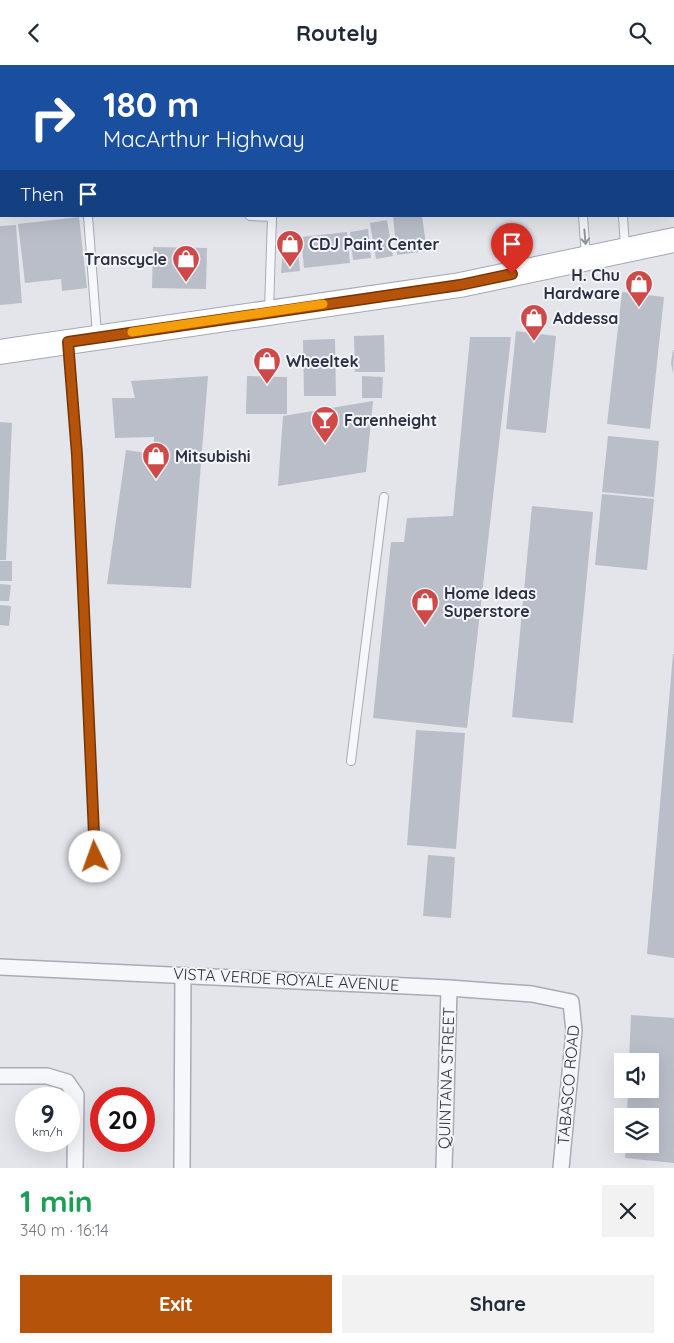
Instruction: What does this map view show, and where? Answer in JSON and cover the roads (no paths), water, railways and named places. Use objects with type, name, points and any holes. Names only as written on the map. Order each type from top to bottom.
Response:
[{"type":"main road","points":[[0,352],[460,285],[674,240]]},
{"type":"street","name":"VISTA VERDE ROYALE AVENUE","points":[[0,967],[449,987],[532,994],[571,1002]]},
{"type":"street","points":[[182,1168],[183,975]]},
{"type":"street","name":"QUINTANA STREET","points":[[444,1168],[449,987]]},
{"type":"street","name":"TABASCO ROAD","points":[[561,1168],[574,1031],[571,1002]]},
{"type":"street","points":[[0,1076],[47,1076],[68,1082],[76,1095],[75,1168]]},
{"type":"lane","points":[[88,217],[98,337]]},
{"type":"lane","points":[[269,312],[272,217]]},
{"type":"lane","points":[[583,217],[586,258]]},
{"type":"lane","points":[[623,217],[626,250]]},
{"type":"lane","points":[[68,342],[77,455],[95,857]]},
{"type":"lane","points":[[351,761],[384,497]]},
{"type":"place","name":"CDJ Paint Center","points":[[290,268]]},
{"type":"place","name":"Transcycle","points":[[186,283]]},
{"type":"place","name":"H. Chu Hardware","points":[[639,308]]},
{"type":"place","name":"Addessa","points":[[534,342]]},
{"type":"place","name":"Wheeltek","points":[[267,385]]},
{"type":"place","name":"Farenheight","points":[[325,444]]},
{"type":"place","name":"Mitsubishi","points":[[156,480]]},
{"type":"place","name":"Home Ideas Superstore","points":[[425,626]]}]
